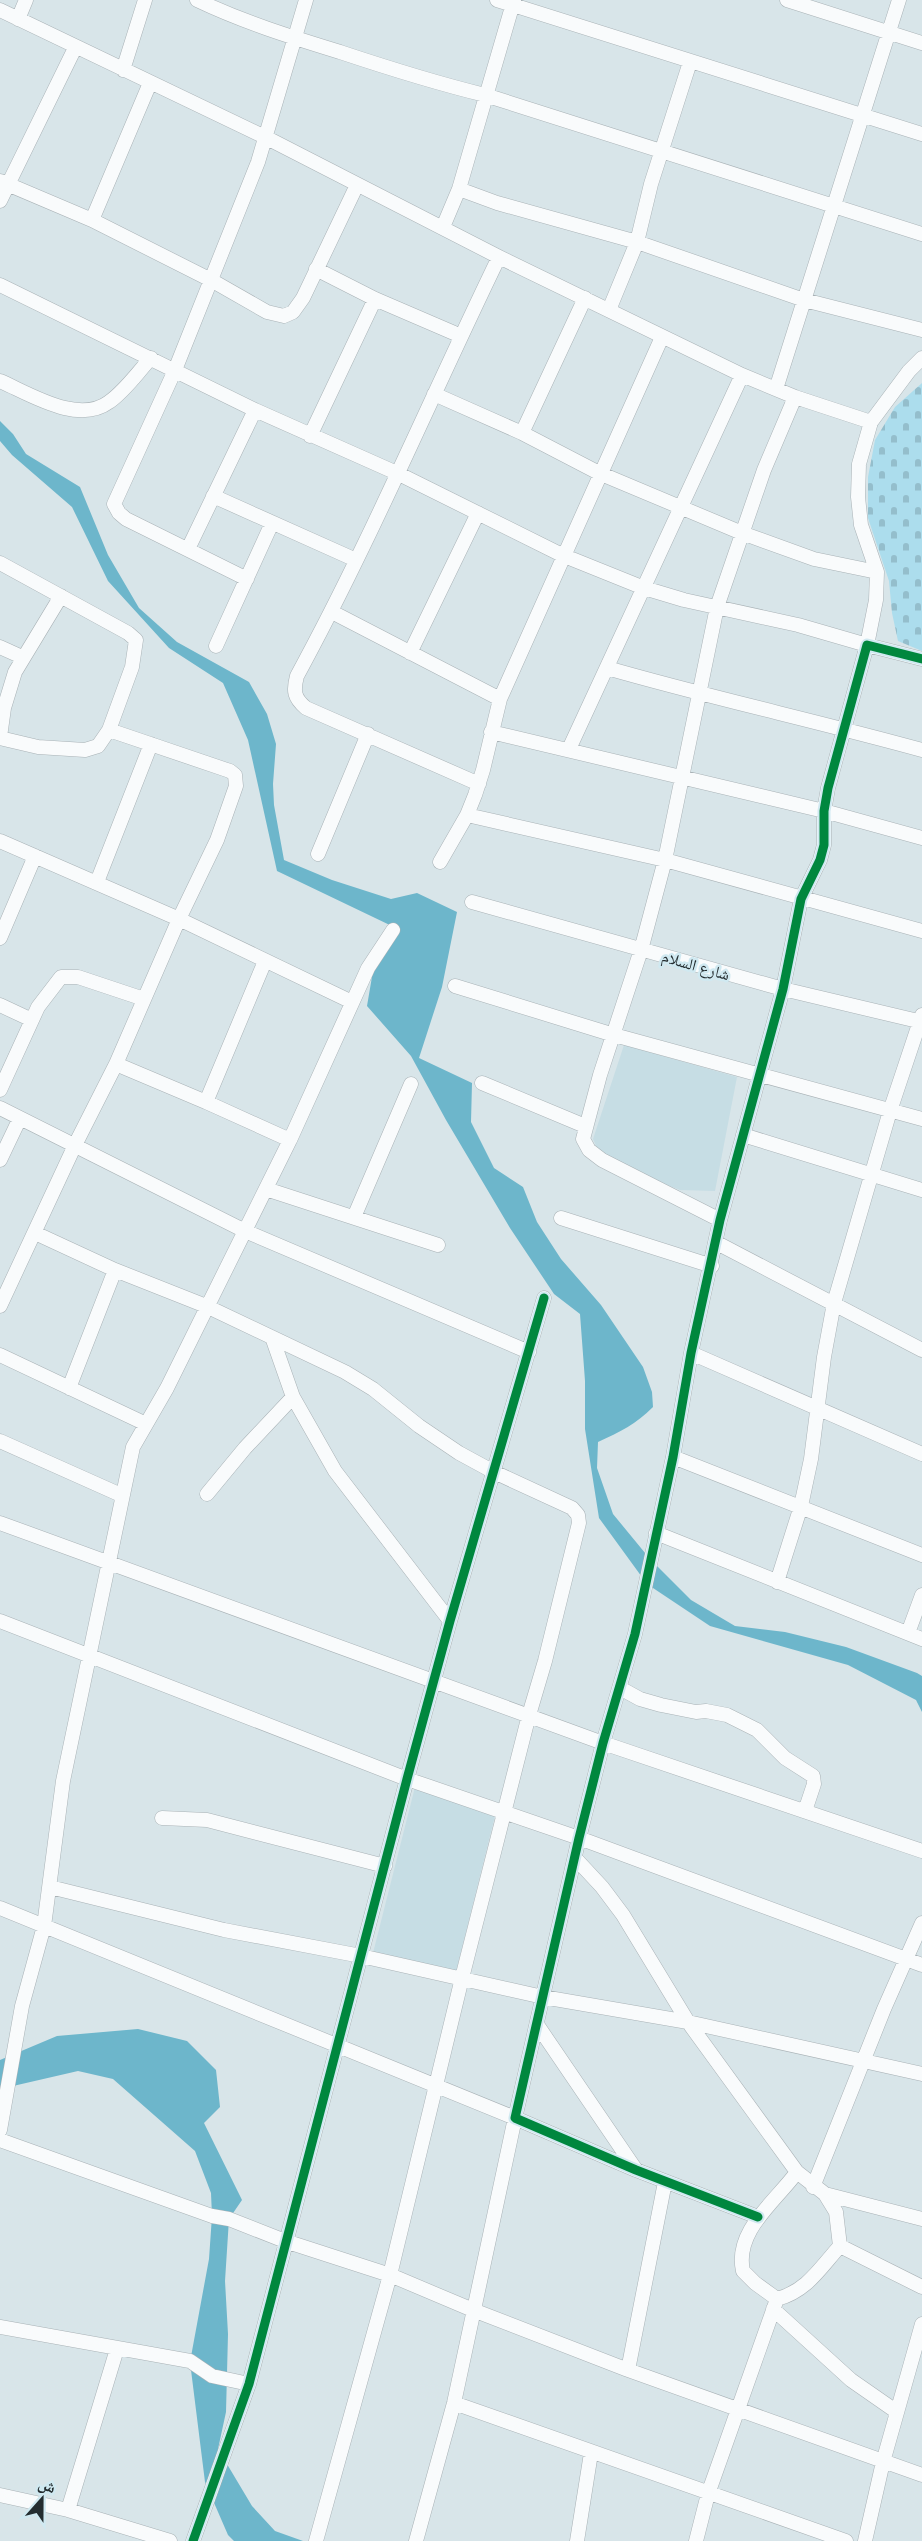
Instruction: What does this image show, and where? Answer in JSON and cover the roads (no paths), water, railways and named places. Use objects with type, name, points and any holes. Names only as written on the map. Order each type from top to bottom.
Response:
[{"type":"street","points":[[18,19],[26,0]]},
{"type":"street","points":[[123,70],[145,0]]},
{"type":"street","points":[[197,0],[245,21],[295,38],[437,83],[485,95],[922,234]]},
{"type":"street","points":[[247,579],[126,519],[114,504],[175,370],[267,138],[306,0]]},
{"type":"street","points":[[497,0],[513,2],[690,62],[922,134]]},
{"type":"street","points":[[787,0],[922,43]]},
{"type":"street","points":[[776,389],[899,0]]},
{"type":"street","points":[[443,227],[459,189],[513,2]]},
{"type":"street","points":[[0,10],[75,48],[267,138],[499,257],[742,375],[795,397],[871,422]]},
{"type":"street","points":[[0,201],[5,183],[75,48]]},
{"type":"street","points":[[609,310],[637,242],[690,62]]},
{"type":"street","points":[[92,220],[150,83]]},
{"type":"street","points":[[5,183],[92,220],[211,280],[267,312],[284,316],[299,306],[357,185]]},
{"type":"street","points":[[459,189],[506,206],[637,242],[804,300],[922,330]]},
{"type":"street","points":[[479,784],[306,708],[296,696],[294,687],[297,676],[332,612],[399,474],[499,257]]},
{"type":"street","points":[[316,269],[375,299],[461,336]]},
{"type":"street","points":[[0,285],[255,410],[399,474],[562,555],[644,588],[798,625],[922,659]]},
{"type":"street","points":[[522,433],[585,298]]},
{"type":"street","points":[[310,436],[375,299]]},
{"type":"street","points":[[440,862],[467,814],[479,784],[500,699],[562,555],[662,337]]},
{"type":"street","points":[[0,381],[58,406],[80,410],[97,408],[109,402],[151,358]]},
{"type":"street","points":[[416,2541],[454,2403],[515,2118],[538,2026],[579,1838],[603,1743],[635,1634],[720,1220],[783,989],[801,899],[820,860],[824,845],[824,811],[867,645],[876,600],[877,573],[861,525],[858,497],[859,464],[871,422],[909,371],[922,358]]},
{"type":"street","points":[[569,749],[742,375]]},
{"type":"street","points":[[434,394],[522,433],[599,473],[742,533],[814,559],[877,573]]},
{"type":"street","points":[[720,1220],[602,1160],[585,1144],[583,1138],[665,860],[717,607],[764,470],[795,397]]},
{"type":"street","points":[[188,549],[255,410]]},
{"type":"street","points":[[213,496],[357,560]]},
{"type":"street","points":[[410,653],[478,513]]},
{"type":"street","points":[[216,646],[272,523]]},
{"type":"street","points":[[0,563],[61,596],[128,633],[136,640],[132,667],[109,730],[98,746],[85,750],[27,746],[0,738],[2,708],[15,672],[61,596]]},
{"type":"street","points":[[332,612],[500,699]]},
{"type":"street","points":[[0,647],[22,657]]},
{"type":"street","points":[[607,668],[922,750]]},
{"type":"street","points":[[0,1306],[75,1145],[116,1064],[179,919],[217,840],[230,810],[236,780],[230,771],[109,730]]},
{"type":"street","points":[[491,732],[824,811],[922,838]]},
{"type":"street","points":[[318,854],[368,734]]},
{"type":"street","points":[[97,882],[151,744]]},
{"type":"street","points":[[467,814],[665,860],[922,931]]},
{"type":"street","points":[[0,841],[179,919],[352,1002]]},
{"type":"street","points":[[0,938],[35,856]]},
{"type":"street","name":"شارع السلام","points":[[472,902],[783,989],[921,1020]]},
{"type":"street","points":[[0,2130],[22,2006],[44,1926],[63,1781],[133,1447],[166,1388],[266,1189],[368,968],[393,930]]},
{"type":"street","points":[[206,1102],[265,961]]},
{"type":"street","points":[[0,1090],[43,998],[61,977],[78,977],[144,999]]},
{"type":"street","points":[[455,986],[614,1035],[922,1119]]},
{"type":"street","points":[[0,1005],[32,1020]]},
{"type":"street","points":[[777,1582],[801,1506],[834,1303],[890,1111],[921,1020]]},
{"type":"street","points":[[116,1064],[290,1140]]},
{"type":"street","points":[[482,1083],[585,1126]]},
{"type":"street","points":[[354,1217],[411,1084]]},
{"type":"street","points":[[0,1108],[245,1231],[529,1352]]},
{"type":"street","points":[[0,1160],[20,1118]]},
{"type":"street","points":[[743,1135],[922,1190]]},
{"type":"street","points":[[266,1189],[438,1245]]},
{"type":"street","points":[[561,1218],[712,1266]]},
{"type":"street","points":[[35,1233],[115,1270],[206,1306],[354,1378],[373,1389],[419,1426],[494,1472],[572,1508],[576,1511],[579,1520],[545,1661],[529,1715],[462,1978],[390,2275],[316,2541]]},
{"type":"street","points":[[717,1243],[922,1350]]},
{"type":"street","points":[[69,1388],[115,1270]]},
{"type":"street","points":[[193,2541],[249,2384],[407,1779],[450,1621],[544,1298]]},
{"type":"street","points":[[273,1340],[293,1397],[335,1471],[450,1621]]},
{"type":"street","points":[[691,1353],[922,1454]]},
{"type":"street","points":[[0,1355],[146,1424]]},
{"type":"street","points":[[207,1494],[245,1448],[293,1397]]},
{"type":"street","points":[[0,1441],[122,1495]]},
{"type":"street","points":[[673,1457],[922,1555]]},
{"type":"street","points":[[0,1523],[603,1743],[922,1851]]},
{"type":"street","points":[[656,1533],[922,1639]]},
{"type":"street","points":[[908,1633],[922,1595]]},
{"type":"street","points":[[0,1621],[407,1779],[579,1838],[922,1965]]},
{"type":"street","points":[[620,1688],[661,1705],[727,1715],[757,1730],[785,1758],[813,1776],[814,1784],[805,1811]]},
{"type":"street","points":[[162,1818],[207,1820],[385,1866]]},
{"type":"street","points":[[576,1859],[602,1887],[622,1915],[688,2022],[797,2172],[819,2190],[836,2212],[840,2246],[800,2290],[775,2304],[708,2494],[696,2541]]},
{"type":"street","points":[[50,1887],[224,1929],[361,1956],[543,1997],[688,2022],[922,2074]]},
{"type":"street","points":[[0,1908],[515,2118],[665,2182],[758,2217]]},
{"type":"street","points":[[819,2190],[864,2062],[905,1959],[922,1923]]},
{"type":"street","points":[[538,2026],[636,2170]]},
{"type":"street","points":[[0,2140],[212,2216],[230,2219],[285,2241],[390,2275],[628,2370],[922,2475]]},
{"type":"street","points":[[797,2172],[758,2217],[747,2239],[742,2263],[743,2271],[851,2380],[897,2412]]},
{"type":"street","points":[[628,2370],[665,2182]]},
{"type":"street","points":[[819,2190],[922,2219]]},
{"type":"street","points":[[840,2246],[922,2288]]},
{"type":"street","points":[[865,2541],[883,2462],[922,2324]]},
{"type":"street","points":[[0,2327],[190,2361],[212,2376],[249,2384]]},
{"type":"street","points":[[68,2510],[117,2349]]},
{"type":"street","points":[[454,2403],[846,2541]]},
{"type":"street","points":[[577,2541],[591,2452]]},
{"type":"street","points":[[0,2495],[68,2510],[170,2541]]}]
